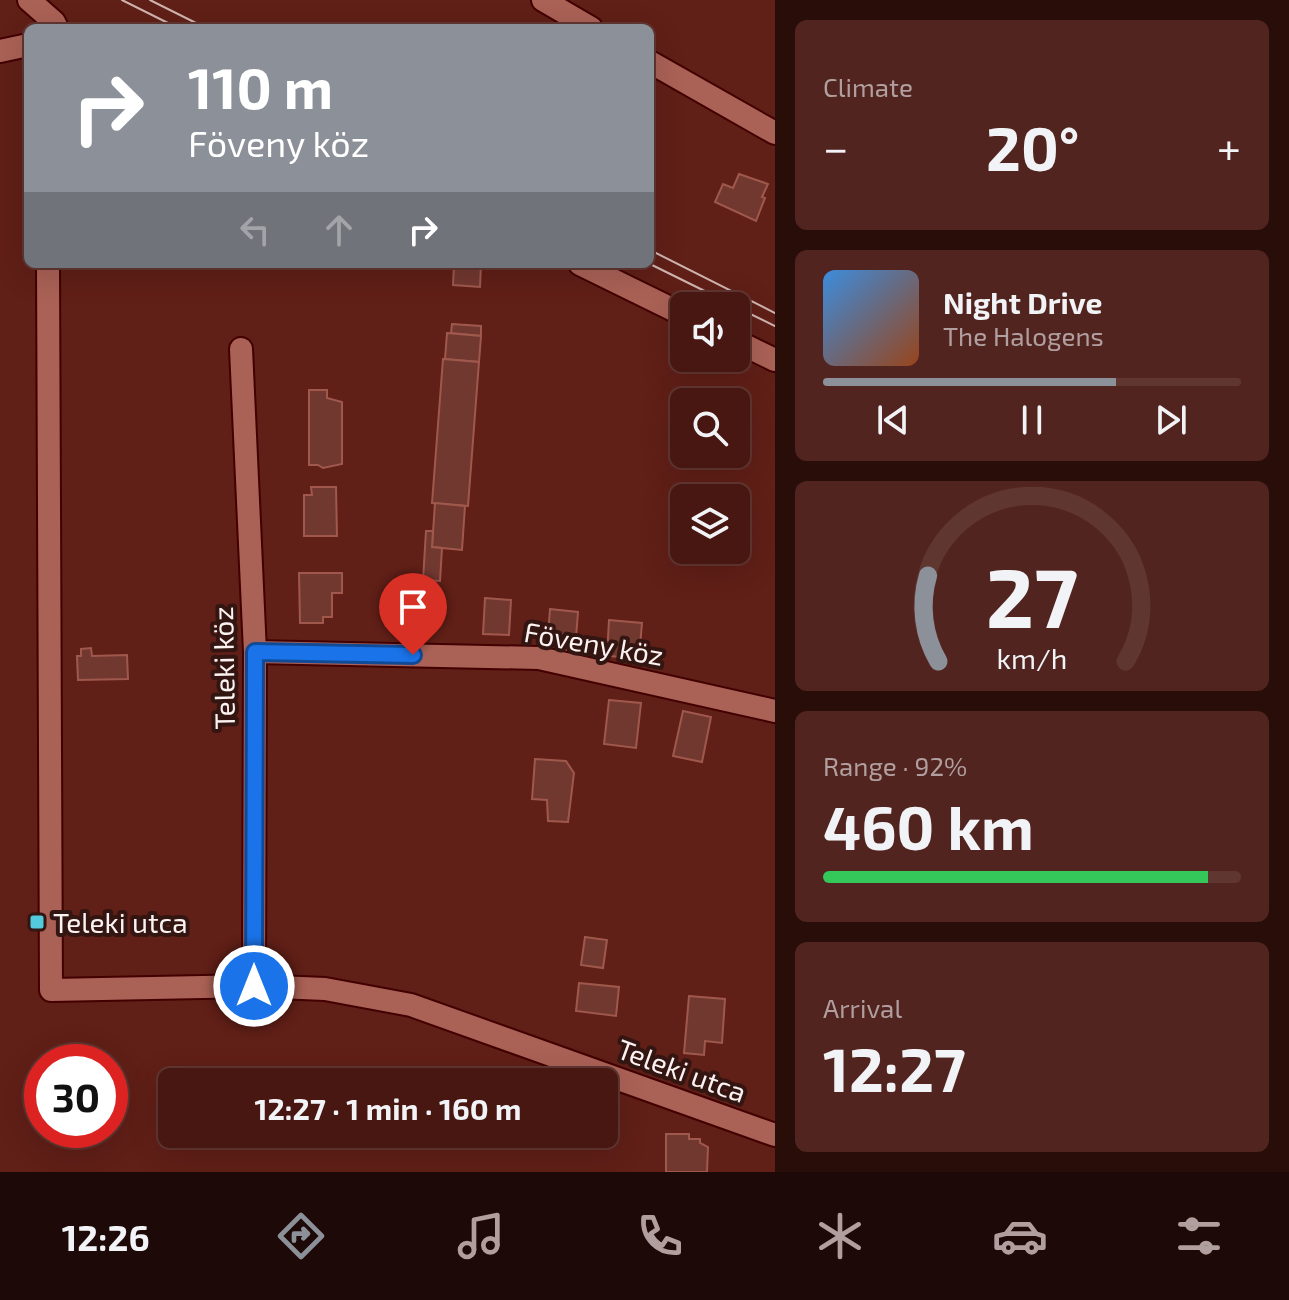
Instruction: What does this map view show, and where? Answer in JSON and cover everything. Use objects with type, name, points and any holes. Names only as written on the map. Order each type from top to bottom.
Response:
[{"type":"street","points":[[29,0],[53,24]]},
{"type":"street","points":[[543,0],[584,24]]},
{"type":"street","points":[[0,51],[24,46]]},
{"type":"street","points":[[654,64],[775,133]]},
{"type":"street","name":"Teleki utca","points":[[48,268],[51,990],[254,986],[325,989],[411,1005],[775,1135]]},
{"type":"street","points":[[588,268],[670,308]]},
{"type":"street","points":[[750,348],[775,360]]},
{"type":"street","name":"Teleki köz","points":[[241,349],[255,652],[254,986]]},
{"type":"street","name":"Föveny köz","points":[[255,652],[539,658],[775,711]]},
{"type":"building","points":[[739,174],[768,184],[756,221],[715,202],[723,184],[733,188]]},
{"type":"building","points":[[454,268],[481,268],[480,287],[453,285]]},
{"type":"building","points":[[452,324],[481,326],[481,336],[451,333]]},
{"type":"building","points":[[447,333],[481,336],[479,362],[445,359]]},
{"type":"building","points":[[443,359],[479,362],[468,506],[432,503]]},
{"type":"building","points":[[309,390],[327,390],[327,398],[342,402],[342,464],[323,468],[309,465]]},
{"type":"building","points":[[311,487],[336,487],[337,536],[304,536],[304,495],[312,495]]},
{"type":"building","points":[[435,503],[465,506],[462,550],[432,547]]},
{"type":"building","points":[[426,531],[433,531],[432,547],[442,548],[440,581],[423,580]]},
{"type":"building","points":[[299,573],[342,573],[342,593],[332,593],[332,617],[323,617],[323,623],[300,623]]},
{"type":"building","points":[[485,598],[511,600],[509,635],[483,634]]},
{"type":"building","points":[[550,609],[578,612],[575,651],[547,649]]},
{"type":"building","points":[[609,620],[642,623],[639,658],[607,656]]},
{"type":"building","points":[[91,648],[92,656],[127,655],[128,679],[78,680],[77,656],[81,656],[81,649]]},
{"type":"building","points":[[609,700],[641,703],[636,748],[604,744]]},
{"type":"building","points":[[683,711],[711,717],[702,762],[673,756]]},
{"type":"building","points":[[535,759],[566,761],[574,773],[568,822],[548,821],[547,800],[532,799]]},
{"type":"building","points":[[585,937],[607,940],[603,968],[581,965]]},
{"type":"building","points":[[579,983],[619,987],[616,1016],[576,1011]]},
{"type":"building","points":[[689,996],[725,999],[722,1043],[705,1041],[704,1055],[684,1053]]},
{"type":"building","points":[[666,1134],[689,1134],[689,1139],[700,1139],[700,1143],[708,1147],[707,1172],[666,1172]]},
{"type":"tram line","points":[[122,0],[170,24]]},
{"type":"tram line","points":[[150,0],[198,24]]},
{"type":"tram line","points":[[654,252],[775,313]]},
{"type":"tram line","points":[[654,266],[707,292]]},
{"type":"tram line","points":[[750,314],[775,326]]},
{"type":"place","name":"Teleki utca","points":[[37,922]]},
{"type":"route","points":[[254,986],[255,652],[413,655]]}]
